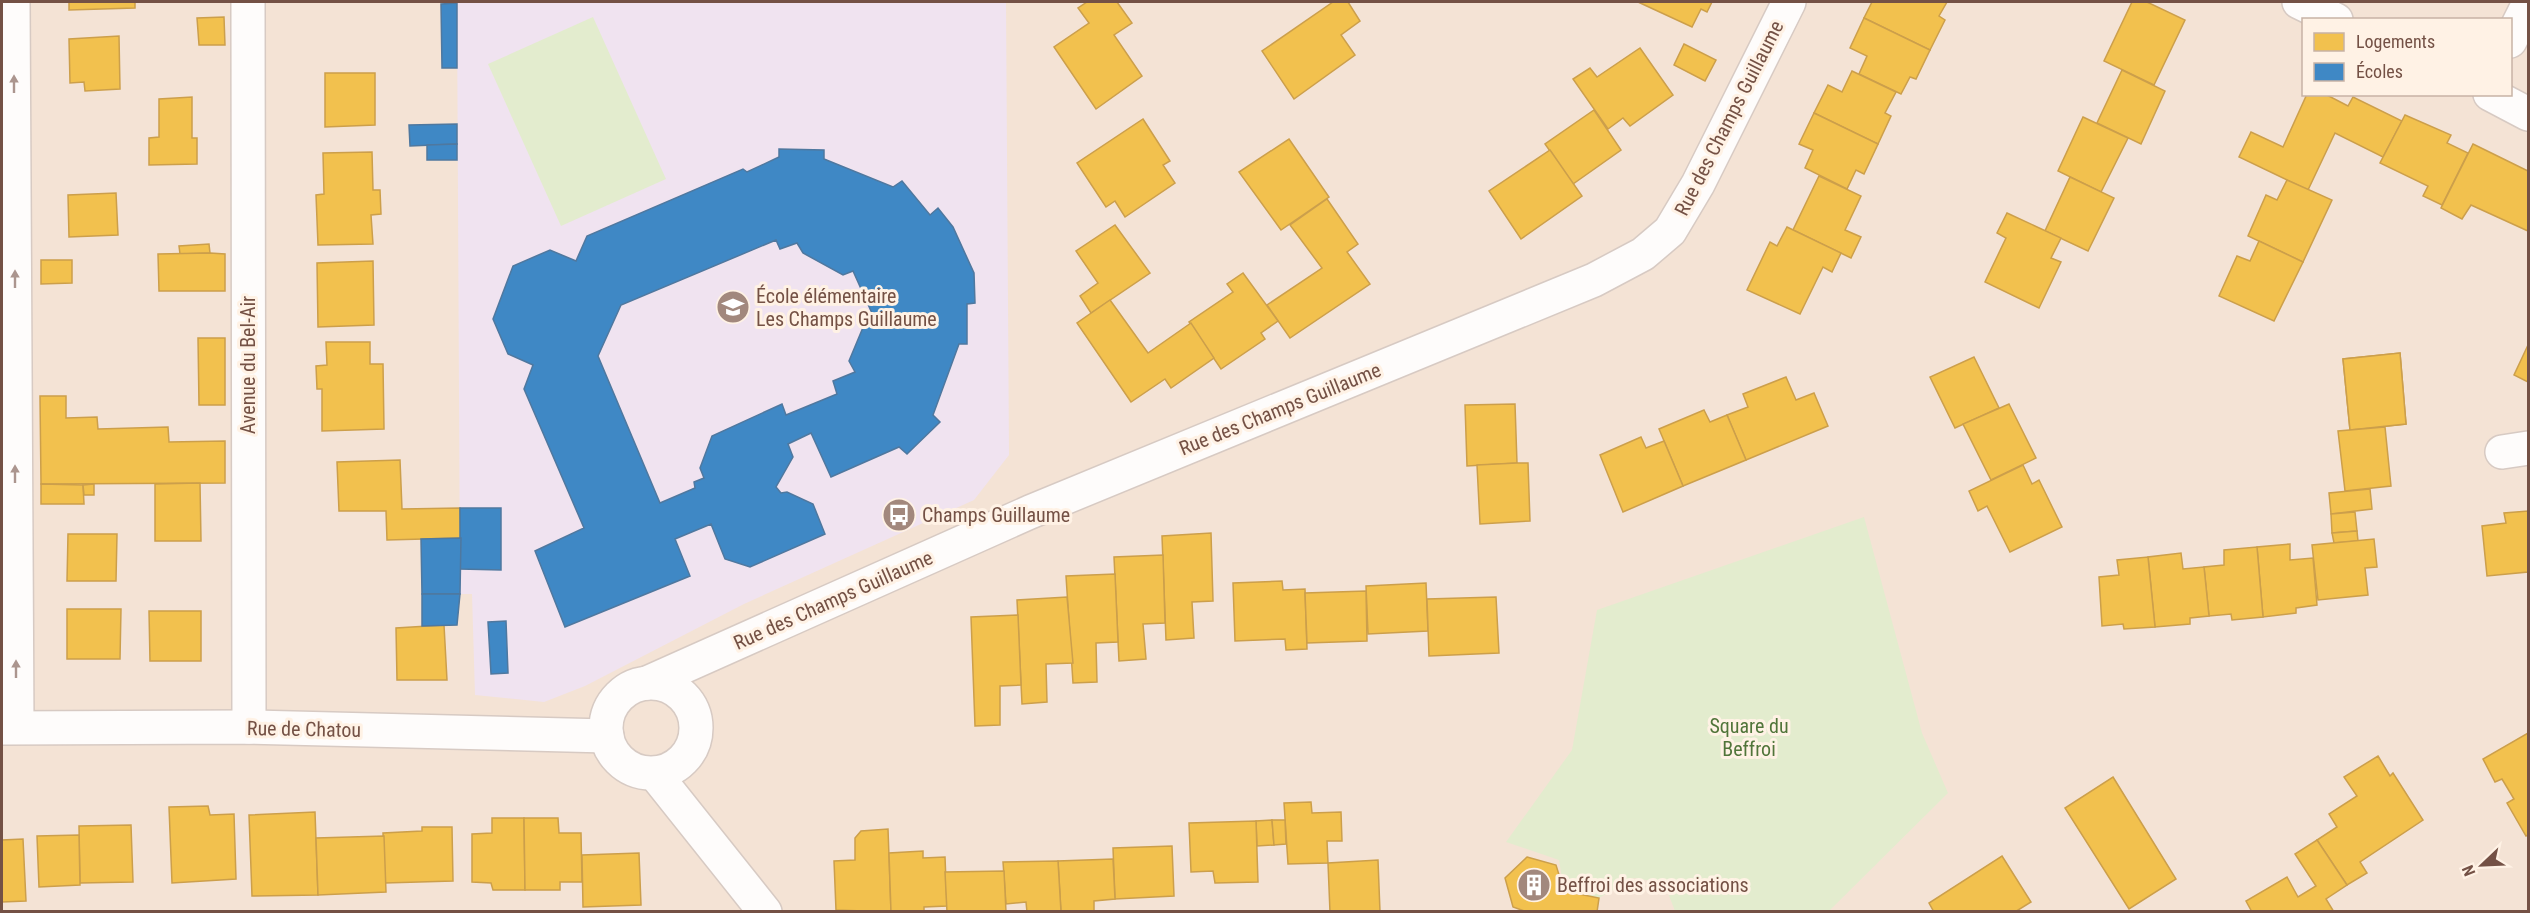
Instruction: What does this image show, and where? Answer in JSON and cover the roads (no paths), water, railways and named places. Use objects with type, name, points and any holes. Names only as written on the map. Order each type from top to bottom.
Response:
[{"type":"street","points":[[9,728],[13,2]]},
{"type":"street","name":"Rue des Champs Guillaume","points":[[647,683],[1030,512],[1594,280],[1643,254],[1670,231],[1698,184],[1789,2]]},
{"type":"street","points":[[2299,2],[2332,18]]},
{"type":"street","name":"Avenue du Bel-Air","points":[[248,3],[249,727]]},
{"type":"street","points":[[2512,39],[2529,5]]},
{"type":"street","points":[[2494,96],[2529,114]]},
{"type":"street","points":[[647,683],[661,684],[684,696],[692,708],[696,721],[696,734],[692,749],[683,761],[670,770],[655,774],[629,768],[618,760],[611,749],[607,735],[606,722],[610,708],[619,695],[632,687],[647,683]]},
{"type":"street","name":"Rue de Chatou","points":[[9,728],[249,727],[607,735]]},
{"type":"street","points":[[655,774],[765,912]]},
{"type":"place","name":"École élémentaire Les Champs Guillaume","points":[[733,307]]},
{"type":"place","name":"Champs Guillaume","points":[[899,515]]},
{"type":"place","name":"Beffroi des associations","points":[[1534,885]]},
{"type":"park label","name":"Square du Beffroi","points":[[1749,738]]}]
